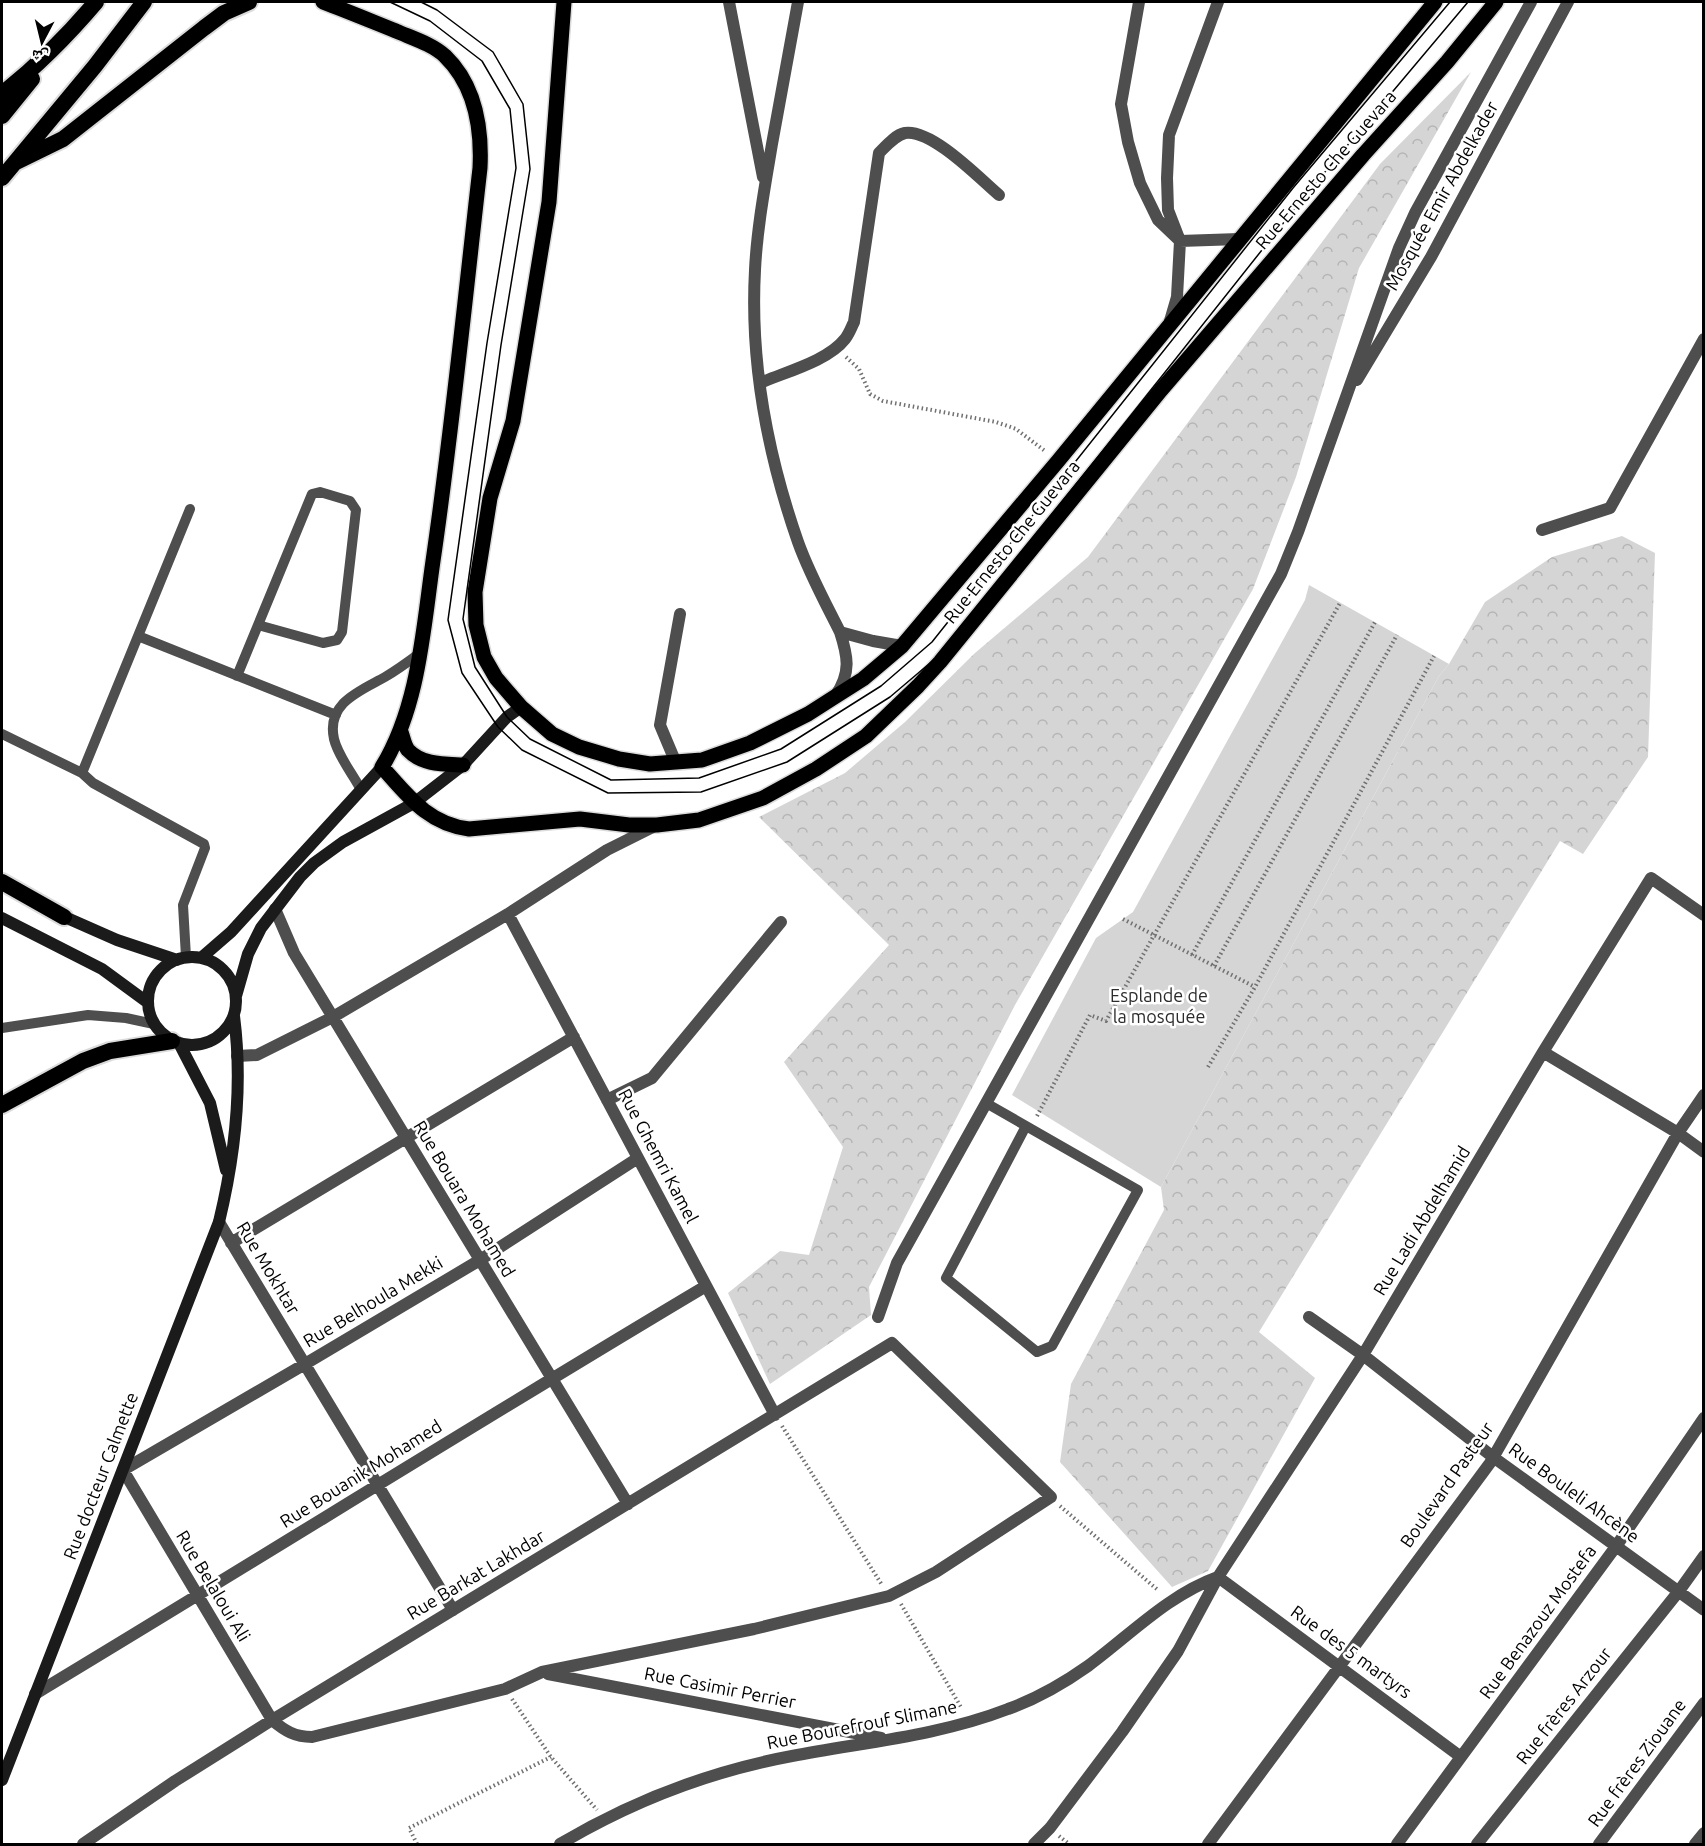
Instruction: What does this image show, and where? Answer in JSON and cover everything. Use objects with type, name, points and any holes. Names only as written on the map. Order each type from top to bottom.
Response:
[{"type":"highway","points":[[2,116],[96,2]]},
{"type":"highway","points":[[2,178],[95,66],[144,2]]},
{"type":"highway","points":[[16,162],[63,139],[224,13],[249,2]]},
{"type":"highway","points":[[2,94],[77,25]]},
{"type":"highway","points":[[2,882],[64,917]]},
{"type":"highway","points":[[2,1105],[83,1061],[97,1056],[117,1050],[176,1043]]},
{"type":"main road","points":[[201,957],[231,932],[360,788],[382,767],[401,732],[420,653],[444,486],[480,168],[481,137],[477,115],[459,72],[444,55],[427,44],[322,2]]},
{"type":"main road","name":"Rue Ernesto Che Guevara","points":[[564,2],[549,202],[513,421],[490,498],[476,592],[476,625],[484,657],[496,678],[521,707],[552,734],[579,747],[619,759],[650,764],[702,760],[742,747],[808,714],[863,679],[902,646],[1058,461],[1435,2]]},
{"type":"main road","name":"Rue Ernesto Che Guevara","points":[[382,767],[414,803],[435,820],[453,827],[469,829],[580,819],[629,825],[657,825],[699,820],[763,798],[816,769],[866,736],[940,662],[1161,390],[1363,154],[1447,62],[1496,2]]},
{"type":"main road","points":[[181,958],[159,971],[151,984],[147,1002],[150,1016],[154,1024],[176,1043],[194,1046],[213,1041],[228,1028],[234,1016],[236,996],[254,941],[275,909],[314,863],[343,842],[414,803],[463,765],[507,717],[521,707]]},
{"type":"main road","points":[[401,732],[407,749],[421,760],[439,764],[463,765]]},
{"type":"main road","points":[[2,890],[117,940],[181,958],[201,957],[215,963],[227,973],[236,996]]},
{"type":"main road","points":[[2,918],[102,969],[147,1002]]},
{"type":"main road","name":"Rue docteur Calmette","points":[[2,1780],[219,1222],[228,1183],[236,1108],[237,1056],[234,1016]]},
{"type":"main road","name":"Rue docteur Calmette","points":[[176,1043],[210,1103],[228,1183]]},
{"type":"street","points":[[729,2],[765,185]]},
{"type":"street","points":[[798,2],[760,213],[754,318],[760,383],[770,440],[798,543],[840,632],[848,660],[844,683],[833,698]]},
{"type":"street","points":[[1138,2],[1121,104],[1128,142],[1140,183],[1158,220],[1180,240],[1239,239]]},
{"type":"street","points":[[1169,326],[1177,297],[1180,240],[1168,210],[1169,135],[1218,2]]},
{"type":"street","points":[[878,1317],[897,1263],[1281,574],[1399,248],[1415,213],[1531,2]]},
{"type":"street","name":"Mosquée Emir Abdelkader","points":[[1342,405],[1431,257],[1568,2]]},
{"type":"street","points":[[760,383],[825,355],[847,338],[854,322],[879,153],[891,141],[905,133],[921,135],[945,150],[999,195]]},
{"type":"street","points":[[1542,530],[1610,508],[1704,339]]},
{"type":"street","points":[[676,763],[660,725],[680,614]]},
{"type":"street","points":[[840,632],[902,646]]},
{"type":"street","points":[[237,1056],[257,1055],[333,1017],[508,914],[607,850],[657,825]]},
{"type":"street","name":"Rue Ladi Abdelhamid","points":[[1034,1845],[1050,1828],[1122,1732],[1178,1651],[1218,1577],[1363,1355],[1543,1052],[1651,878],[1704,915]]},
{"type":"street","name":"Rue Bouara Mohamed","points":[[275,909],[294,953],[628,1504]]},
{"type":"street","name":"Rue Ghemri Kamel","points":[[508,914],[775,1415]]},
{"type":"street","points":[[607,1100],[652,1078],[781,922]]},
{"type":"street","points":[[231,1243],[574,1037]]},
{"type":"street","points":[[1543,1052],[1678,1133],[1704,1152]]},
{"type":"street","name":"Boulevard Pasteur","points":[[1208,1845],[1493,1457],[1678,1133],[1704,1095]]},
{"type":"street","name":"Rue Belhoula Mekki","points":[[123,1470],[480,1260],[638,1158]]},
{"type":"street","name":"Rue Mokhtar","points":[[219,1222],[453,1610]]},
{"type":"street","name":"Rue Bouanik Mohamed","points":[[35,1694],[551,1378],[706,1286]]},
{"type":"street","name":"Rue Bouleli Ahcène","points":[[1310,1317],[1363,1355],[1493,1457],[1704,1610]]},
{"type":"street","name":"Rue Barkat Lakhdar","points":[[83,1845],[175,1781],[272,1720],[892,1343],[1051,1497]]},
{"type":"street","name":"Rue Benazouz Mostefa","points":[[1397,1845],[1617,1545],[1704,1418]]},
{"type":"street","name":"Rue Belaloui Ali","points":[[123,1470],[272,1720]]},
{"type":"street","points":[[272,1720],[285,1731],[302,1737],[312,1737],[505,1689],[542,1672],[754,1629],[892,1595],[936,1572],[1051,1497]]},
{"type":"street","name":"Rue frères Arzour","points":[[1477,1845],[1679,1591],[1704,1556]]},
{"type":"street","name":"Rue Bourefrouf Slimane","points":[[561,1845],[605,1819],[677,1788],[752,1765],[790,1756],[944,1730],[1011,1708],[1050,1689],[1087,1666],[1171,1602],[1192,1588],[1218,1577]]},
{"type":"street","name":"Rue des 5 martyrs","points":[[1218,1577],[1461,1757]]},
{"type":"street","name":"Rue Casimir Perrier","points":[[542,1672],[891,1740]]},
{"type":"street","name":"Rue frères Ziouane","points":[[1599,1845],[1704,1703]]},
{"type":"street","points":[[1695,1845],[1704,1833]]},
{"type":"lane","points":[[237,676],[258,625],[312,494],[320,492],[350,501],[356,510],[342,632],[337,640],[323,643],[258,625]]},
{"type":"lane","points":[[82,773],[190,509]]},
{"type":"lane","points":[[138,636],[336,715]]},
{"type":"lane","points":[[360,788],[334,738],[333,726],[336,715],[341,704],[349,696],[391,673],[420,653]]},
{"type":"lane","points":[[2,734],[82,773],[93,783],[204,844],[205,848],[183,905],[181,958]]},
{"type":"lane","points":[[2,1028],[88,1015],[126,1018],[154,1024]]},
{"type":"lane","points":[[986,1103],[1028,1127],[1138,1190],[1052,1346],[1037,1352],[946,1278],[1028,1127]]},
{"type":"path","points":[[836,348],[859,369],[870,394],[884,400],[996,422],[1016,429],[1058,461]]},
{"type":"path","points":[[1028,1127],[1090,1016],[1106,1021],[1340,603]]},
{"type":"path","points":[[1192,955],[1375,622]]},
{"type":"path","points":[[1214,966],[1397,635]]},
{"type":"path","points":[[1209,1067],[1255,987],[1434,656]]},
{"type":"path","points":[[1123,919],[1255,987]]},
{"type":"path","points":[[775,1415],[892,1595],[970,1723]]},
{"type":"path","points":[[1051,1497],[1171,1602]]},
{"type":"path","points":[[505,1689],[551,1757],[605,1819]]},
{"type":"path","points":[[417,1845],[409,1828],[551,1757]]},
{"type":"green space","points":[[1471,72],[1359,268],[1296,477],[1253,589],[1015,1005],[869,1287],[871,1315],[770,1384],[728,1293],[780,1251],[809,1255],[843,1147],[784,1062],[889,945],[759,817],[845,773],[905,722],[975,653],[1088,557],[1380,164]]},
{"type":"green space","points":[[1622,536],[1655,553],[1648,757],[1583,854],[1560,841],[1259,1332],[1315,1378],[1208,1571],[1172,1587],[1060,1462],[1071,1384],[1164,1210],[1161,1187],[1439,676],[1449,664],[1485,602],[1552,557]]},
{"type":"green space","name":"Esplande de la mosquée","points":[[1309,585],[1449,664],[1439,676],[1161,1187],[1012,1095],[1096,938],[1133,912],[1305,600]]},
{"type":"tram line","points":[[390,2],[430,21],[482,61],[510,109],[516,168],[487,343],[448,620],[462,673],[498,727],[522,750],[608,793],[701,792],[787,762],[890,697],[943,652],[1304,197],[1468,2]]},
{"type":"tram line","points":[[421,2],[437,10],[493,52],[523,104],[530,169],[501,345],[463,619],[475,667],[507,717],[530,739],[611,780],[699,778],[781,749],[881,686],[932,642],[1293,188],[1450,2]]}]
